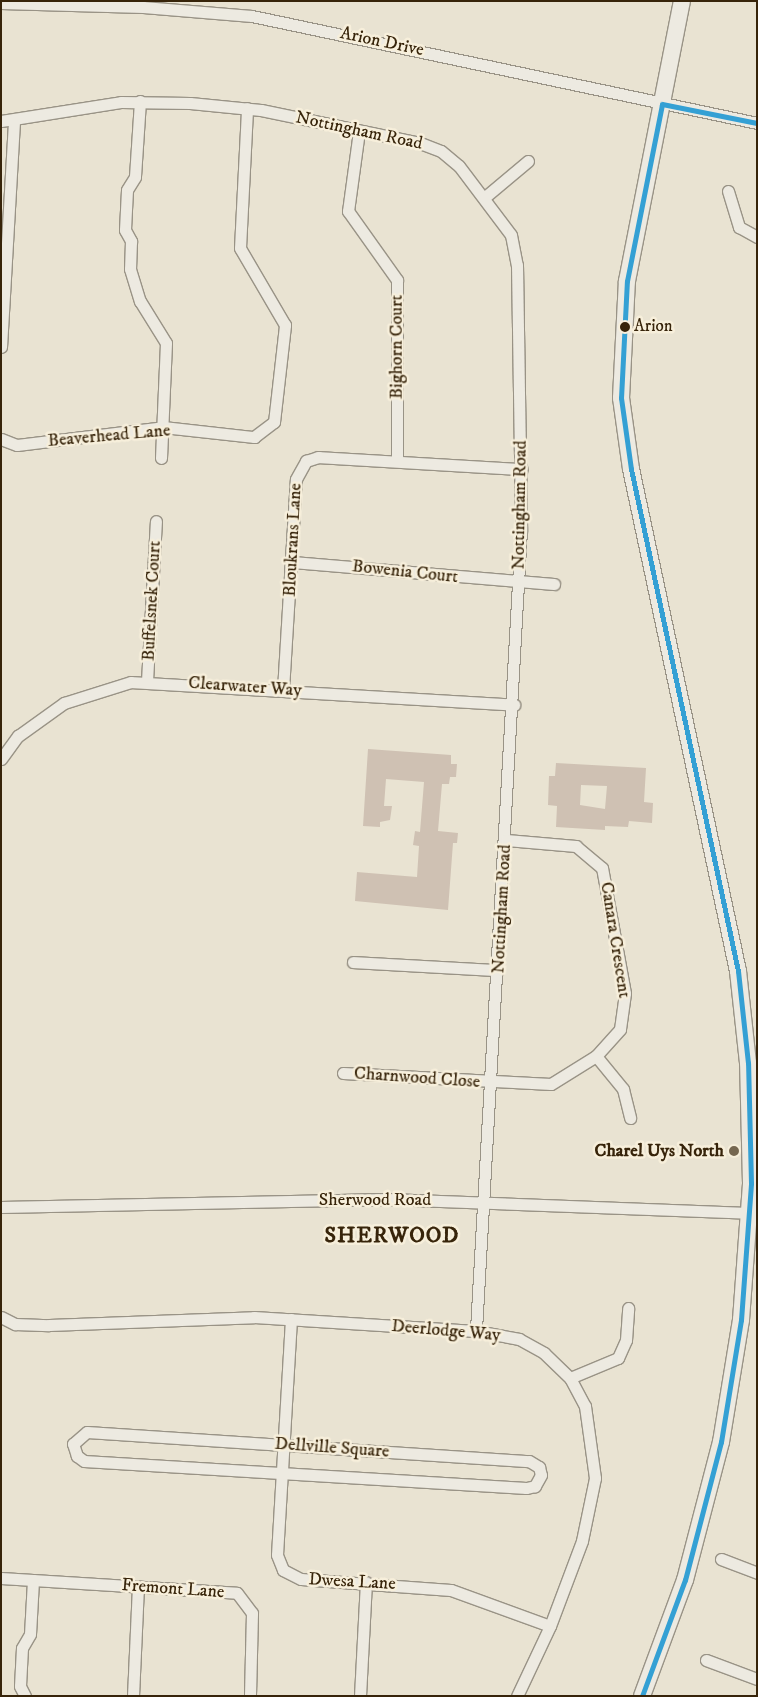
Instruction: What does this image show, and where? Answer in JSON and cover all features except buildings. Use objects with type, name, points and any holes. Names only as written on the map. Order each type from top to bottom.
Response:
[{"type":"main road","points":[[642,1696],[685,1580],[721,1442],[741,1320],[753,1213],[748,1063],[738,971],[631,469],[621,398],[627,281],[682,1]]},
{"type":"street","name":"Arion Drive","points":[[1,3],[77,3],[282,21],[662,104],[757,122]]},
{"type":"street","name":"Nottingham Road","points":[[1,121],[140,101],[247,108],[359,130],[441,151],[485,197],[507,226],[516,255],[522,469],[514,705],[476,1331]]},
{"type":"street","points":[[140,101],[136,177],[127,190],[125,230],[131,241],[130,269],[140,301],[166,343],[161,458]]},
{"type":"street","name":"Beaverhead Lane","points":[[1,439],[17,445],[163,427],[254,437],[274,422],[285,325],[240,248],[247,108]]},
{"type":"street","points":[[1,347],[14,119]]},
{"type":"street","name":"Bighorn Court","points":[[359,130],[348,211],[396,280],[397,461]]},
{"type":"street","points":[[485,197],[528,160]]},
{"type":"street","points":[[728,191],[740,227],[757,237]]},
{"type":"street","name":"Bloukrans Lane","points":[[283,690],[296,479],[306,461],[318,457],[522,469]]},
{"type":"street","name":"Buffelsnek Court","points":[[147,681],[156,521]]},
{"type":"street","name":"Bowenia Court","points":[[292,562],[554,584]]},
{"type":"street","name":"Clearwater Way","points":[[1,758],[18,736],[64,703],[103,687],[147,681],[514,705]]},
{"type":"street","name":"Canara Crescent","points":[[491,1082],[551,1084],[596,1056],[620,1029],[625,1006],[602,868],[576,846],[506,840]]},
{"type":"street","points":[[353,962],[498,970]]},
{"type":"street","points":[[596,1056],[623,1089],[630,1118]]},
{"type":"street","name":"Charnwood Close","points":[[343,1074],[491,1082]]},
{"type":"street","name":"Sherwood Road","points":[[1,1207],[387,1199],[753,1213]]},
{"type":"street","points":[[570,1378],[618,1358],[626,1340],[628,1308]]},
{"type":"street","name":"Deerlodge Way","points":[[1,1317],[16,1324],[49,1325],[207,1316],[291,1319],[476,1331],[532,1345],[570,1378],[589,1418],[595,1478],[587,1526],[550,1626],[517,1696]]},
{"type":"street","name":"Dwesa Lane","points":[[291,1319],[277,1555],[283,1570],[301,1579],[366,1582],[451,1590],[550,1626]]},
{"type":"street","name":"Dellville Square","points":[[87,1432],[529,1461],[539,1467],[541,1475],[535,1486],[526,1488],[282,1474],[84,1461],[74,1453],[74,1444],[87,1432]]},
{"type":"street","points":[[720,1559],[757,1573]]},
{"type":"street","name":"Fremont Lane","points":[[1,1578],[237,1594],[245,1599],[252,1613],[250,1696]]},
{"type":"street","points":[[25,1696],[20,1686],[22,1648],[30,1634],[33,1580]]},
{"type":"street","points":[[360,1696],[366,1582]]},
{"type":"street","points":[[133,1696],[138,1587]]},
{"type":"street","points":[[706,1660],[757,1679]]},
{"type":"transit line","points":[[662,104],[757,123]]},
{"type":"transit line","points":[[642,1696],[685,1580],[721,1442],[741,1320],[751,1183],[748,1063],[738,971],[631,469],[621,398],[627,281],[662,104]]},
{"type":"place","name":"Arion","points":[[625,327]]},
{"type":"place","name":"Charel Uys North","points":[[734,1151]]},
{"type":"district","name":"SHERWOOD","points":[[392,1236]]}]
